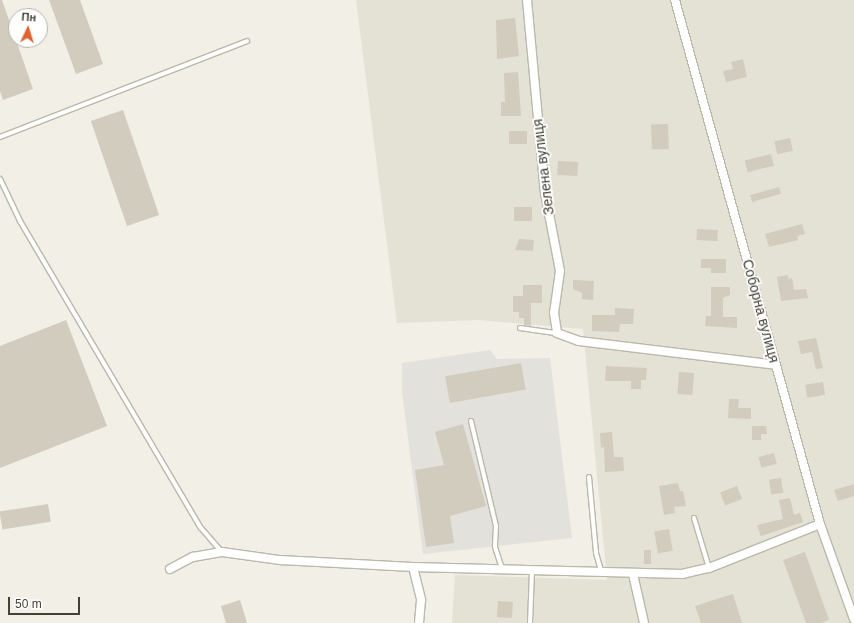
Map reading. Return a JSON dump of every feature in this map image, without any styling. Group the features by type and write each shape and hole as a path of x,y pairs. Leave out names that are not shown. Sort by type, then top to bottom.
{"street":[{"name":"Зелена вулиця","path":"527,0 545,193 560,271 554,313 557,333"},
{"name":"Соборна вулиця","path":"675,0 820,524 854,619"},
{"path":"557,333 579,341 776,365"},
{"path":"170,569 193,557 222,552 280,560 413,567 633,574 682,574 709,568 820,524"},
{"path":"413,567 421,600 420,623"},
{"path":"633,574 644,623"}],"lane":[{"path":"0,137 247,41"},
{"path":"0,179 20,221 201,528 222,552"},
{"path":"520,328 557,333"},
{"path":"471,421 496,526 496,547 502,569"},
{"path":"589,477 596,553 601,573"},
{"path":"694,518 709,568"},
{"path":"530,623 532,570"}],"shaded area":[{"path":"356,0 854,0 854,623 452,623 455,575 607,580 583,329 479,320 397,323"},
{"path":"490,350 497,359 550,358 572,538 423,554 402,392 402,363"}],"building":[{"path":"0,0 2,0 8,17 8,48 19,48 33,89 3,100 0,91"},
{"path":"49,0 80,0 103,64 76,74"},
{"path":"515,18 519,56 497,59 496,20"},
{"path":"743,59 747,77 726,82 723,71 733,69 731,62"},
{"path":"518,72 521,116 501,116 501,102 505,102 504,73"},
{"path":"123,110 159,215 127,226 91,121"},
{"path":"668,124 669,149 652,150 651,125"},
{"path":"509,131 527,131 527,144 509,144"},
{"path":"790,138 793,151 777,154 774,142"},
{"path":"771,154 774,166 748,172 745,161"},
{"path":"558,161 578,162 577,176 557,175"},
{"path":"779,187 781,194 752,202 750,195"},
{"path":"514,207 532,207 532,221 514,221"},
{"path":"802,224 805,234 797,236 798,240 769,247 765,234"},
{"path":"697,229 718,230 717,241 696,240"},
{"path":"519,239 534,240 533,251 515,250"},
{"path":"701,259 726,259 726,273 711,273 711,268 701,268"},
{"path":"788,275 788,279 792,278 794,290 806,289 808,298 781,301 777,277"},
{"path":"573,280 594,281 593,300 582,299 582,293 573,289"},
{"path":"523,285 542,285 542,303 531,303 531,326 524,325 524,318 519,318 519,312 513,312 513,296 523,296"},
{"path":"711,287 730,287 730,295 723,298 723,317 737,317 737,328 705,326 706,316 711,316"},
{"path":"615,308 634,309 633,324 620,324 619,332 592,331 592,315 615,315"},
{"path":"66,320 107,426 0,468 0,346"},
{"path":"816,338 823,368 816,369 812,352 801,354 798,341"},
{"path":"521,363 526,390 450,403 445,376"},
{"path":"606,366 647,368 646,380 641,380 641,389 631,389 631,381 605,381"},
{"path":"679,372 694,373 692,395 677,394"},
{"path":"823,382 825,395 807,398 805,385"},
{"path":"729,399 739,399 738,408 751,408 751,419 728,418"},
{"path":"463,424 486,506 450,516 454,543 426,547 415,470 444,465 435,432"},
{"path":"752,426 766,426 767,434 761,434 761,440 752,440"},
{"path":"612,432 614,457 623,457 624,471 605,472 604,447 601,448 600,433"},
{"path":"774,453 777,464 761,468 759,457"},
{"path":"781,478 783,493 771,495 769,480"},
{"path":"678,483 680,491 683,491 686,506 674,507 675,513 664,515 659,486"},
{"path":"854,484 854,496 838,501 834,490"},
{"path":"737,486 742,499 725,506 720,492"},
{"path":"790,498 794,515 800,513 803,522 761,536 757,525 783,519 779,500"},
{"path":"48,504 51,522 2,529 0,512"},
{"path":"669,529 673,551 658,553 654,532"},
{"path":"644,550 651,550 651,564 644,564"},
{"path":"805,552 829,620 819,623 806,623 783,560"},
{"path":"733,594 742,623 701,623 695,606"},
{"path":"240,600 247,623 226,623 221,606"},
{"path":"498,601 513,602 512,618 497,617"}]}
